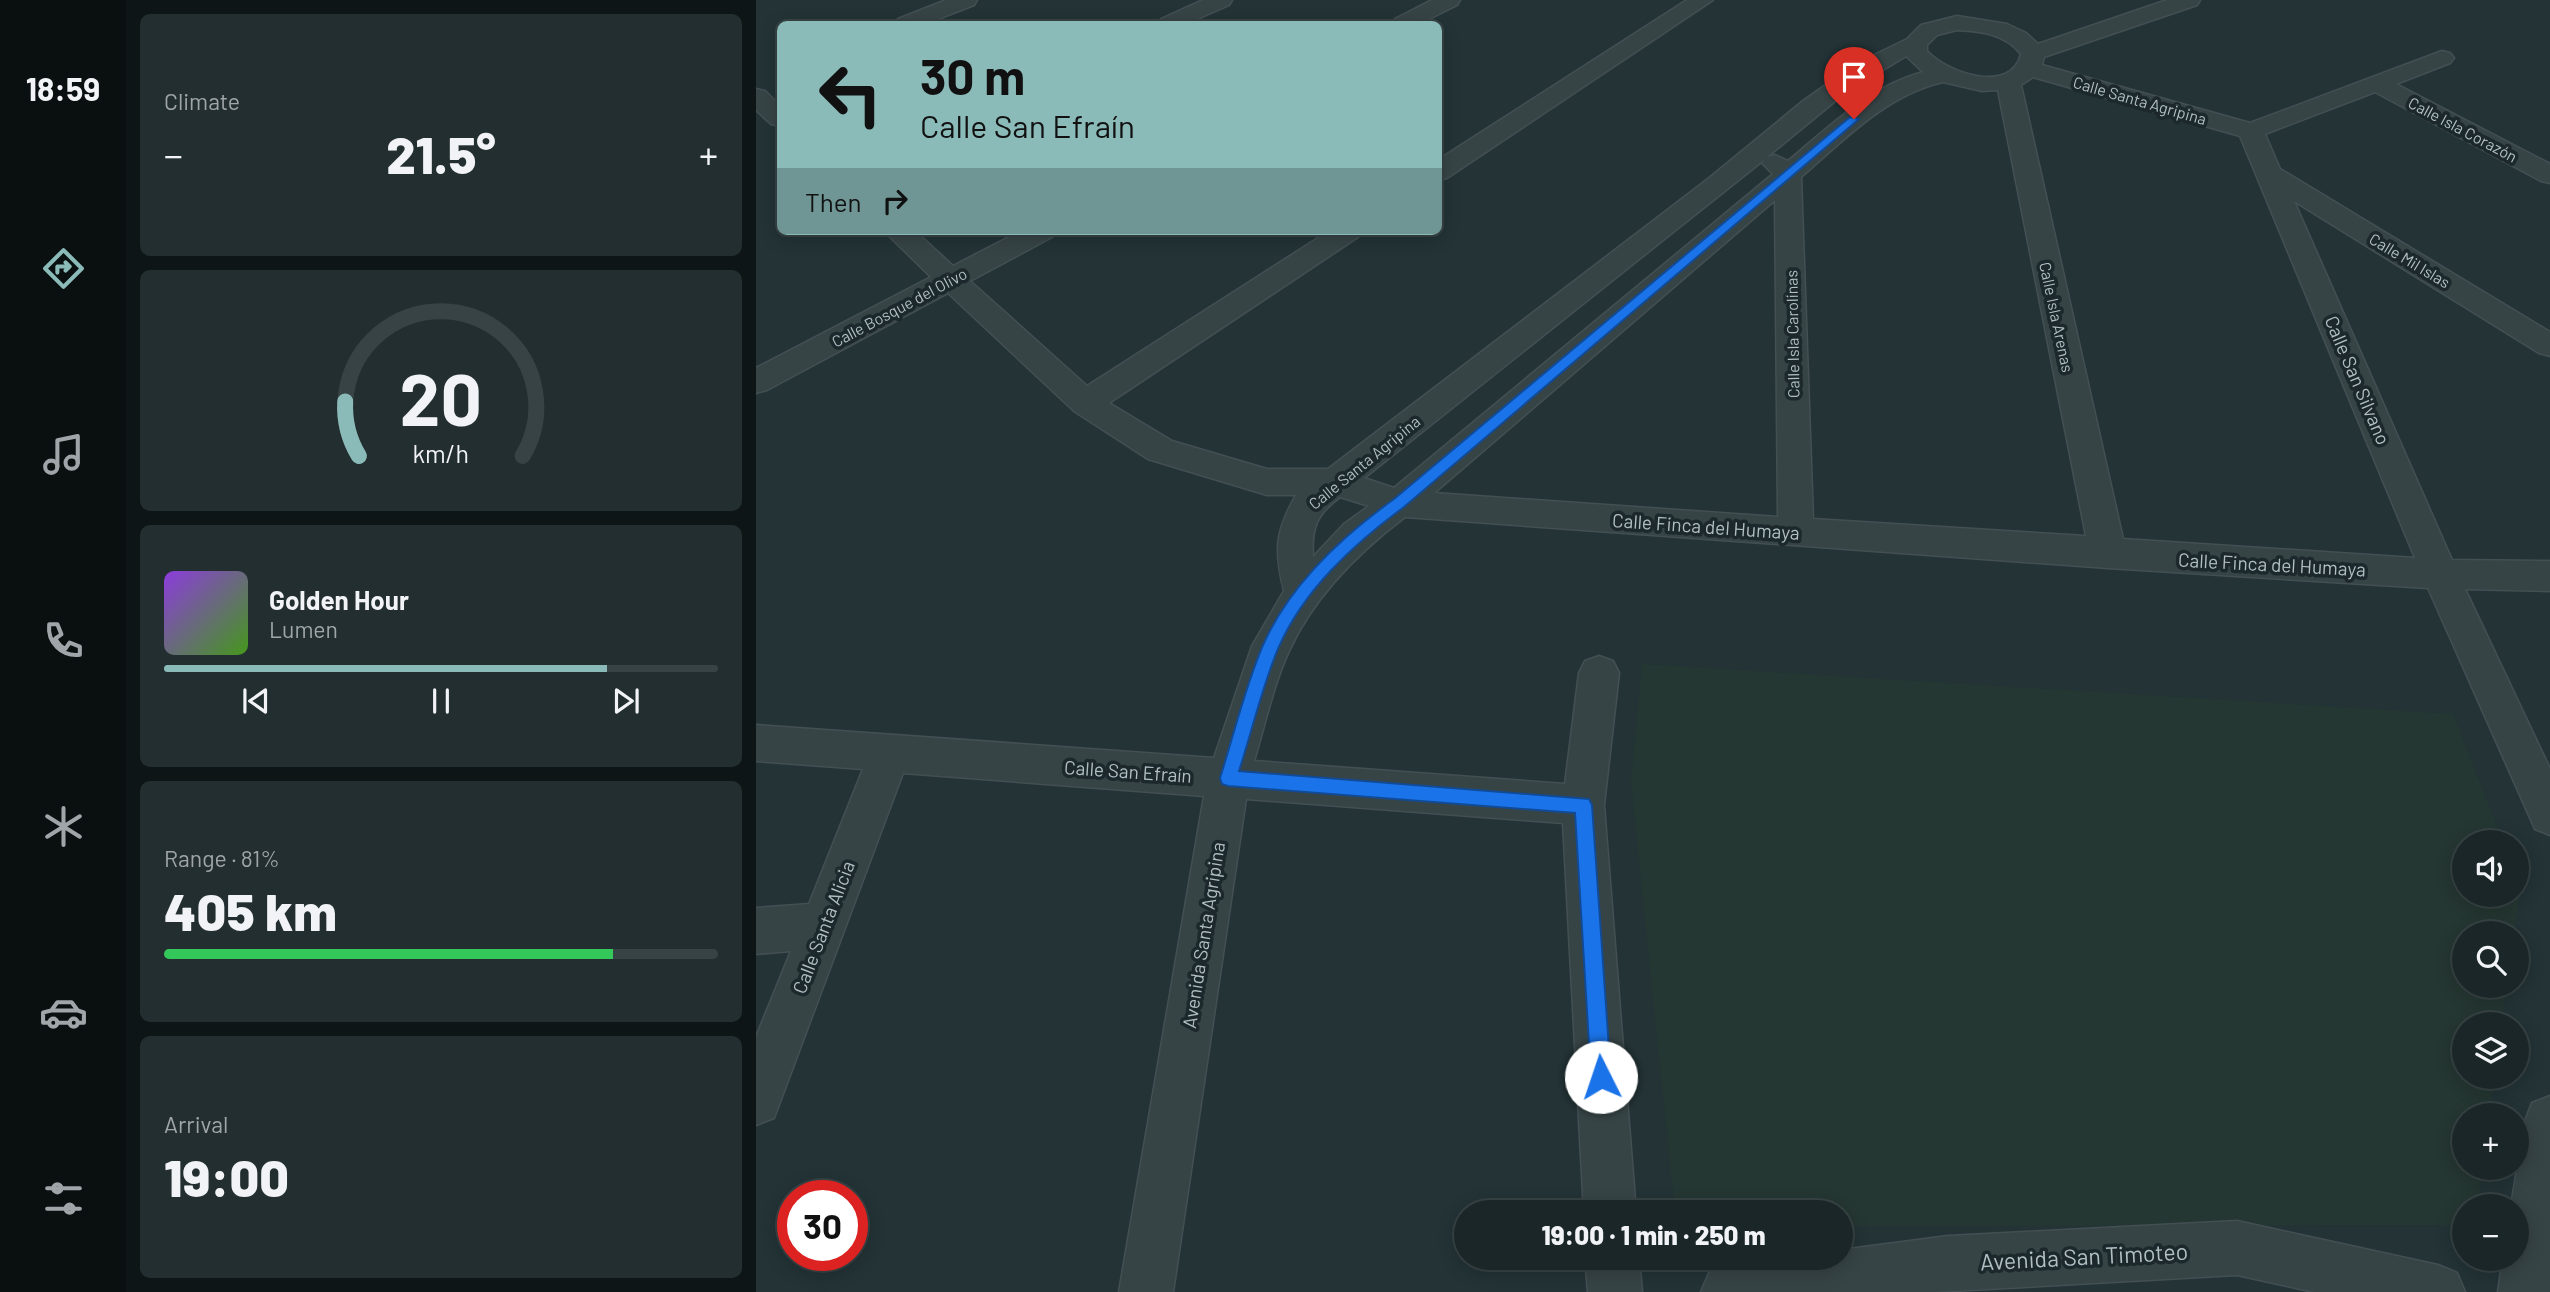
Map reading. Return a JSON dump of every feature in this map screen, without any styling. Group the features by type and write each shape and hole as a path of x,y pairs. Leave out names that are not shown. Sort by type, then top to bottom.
{"street":[{"path":"914,21 966,0"},
{"path":"1176,21 1221,0"},
{"path":"1409,21 1449,0"},
{"path":"1442,169 1702,0"},
{"path":"1915,44 1915,52 1920,61 1942,75 1975,83 2024,68 2189,0"},
{"name":"Calle Santa Agripina","path":"1303,592 1294,555 1296,524 1310,501 1869,64 1915,44 1920,36 1941,26 1973,23 2004,30 2017,37 2024,68 2251,131"},
{"path":"2251,131 2442,58"},
{"name":"Calle Isla Arenas","path":"2024,68 2108,554"},
{"path":"1303,592 1357,534 1399,503 1788,173 1895,89 1917,80 1942,75"},
{"name":"Calle Isla Corazón","path":"2376,83 2550,175"},
{"path":"760,87 777,115"},
{"name":"Calle San Silvano","path":"2251,131 2440,574 2550,815"},
{"path":"1759,152 1788,173"},
{"name":"Calle Isla Carolinas","path":"1788,173 1796,531"},
{"name":"Calle Mil Islas","path":"2270,174 2550,346"},
{"name":"Calle Finca del Humaya","path":"902,235 1085,402 1160,450 1267,482 1336,482 1399,503 2108,554 2440,574"},
{"name":"Calle Bosque del Olivo","path":"756,382 1034,235"},
{"path":"1085,402 1342,235"},
{"path":"1267,482 1296,524"},
{"path":"2440,574 2521,578 2550,576"},
{"name":"Avenida Santa Agripina","path":"1146,1292 1228,778 1271,646 1303,592"},
{"path":"1599,673 1583,805 1608,1200"},
{"name":"Calle San Efraín","path":"756,743 1583,805"},
{"name":"Calle Santa Alicia","path":"756,1100 890,753"},
{"path":"756,931 824,925"},
{"path":"2525,1292 2550,1121"},
{"name":"Avenida San Timoteo","path":"1728,1292 1948,1263 2237,1248 2438,1292"},
{"path":"1613,1270 1615,1292"}],"green space":[{"path":"1642,664 2453,714 2498,830 2452,830 2452,907 2518,907 2516,921 2452,921 2452,998 2505,998 2504,1012 2452,1012 2452,1089 2493,1089 2492,1103 2452,1103 2452,1180 2481,1180 2480,1194 2452,1194 2452,1225 1853,1226 1853,1200 1674,1200 1631,781"}],"route":[{"path":"1601,1077 1583,805 1228,778 1271,646 1303,592 1357,534 1399,503 1854,119"}]}
